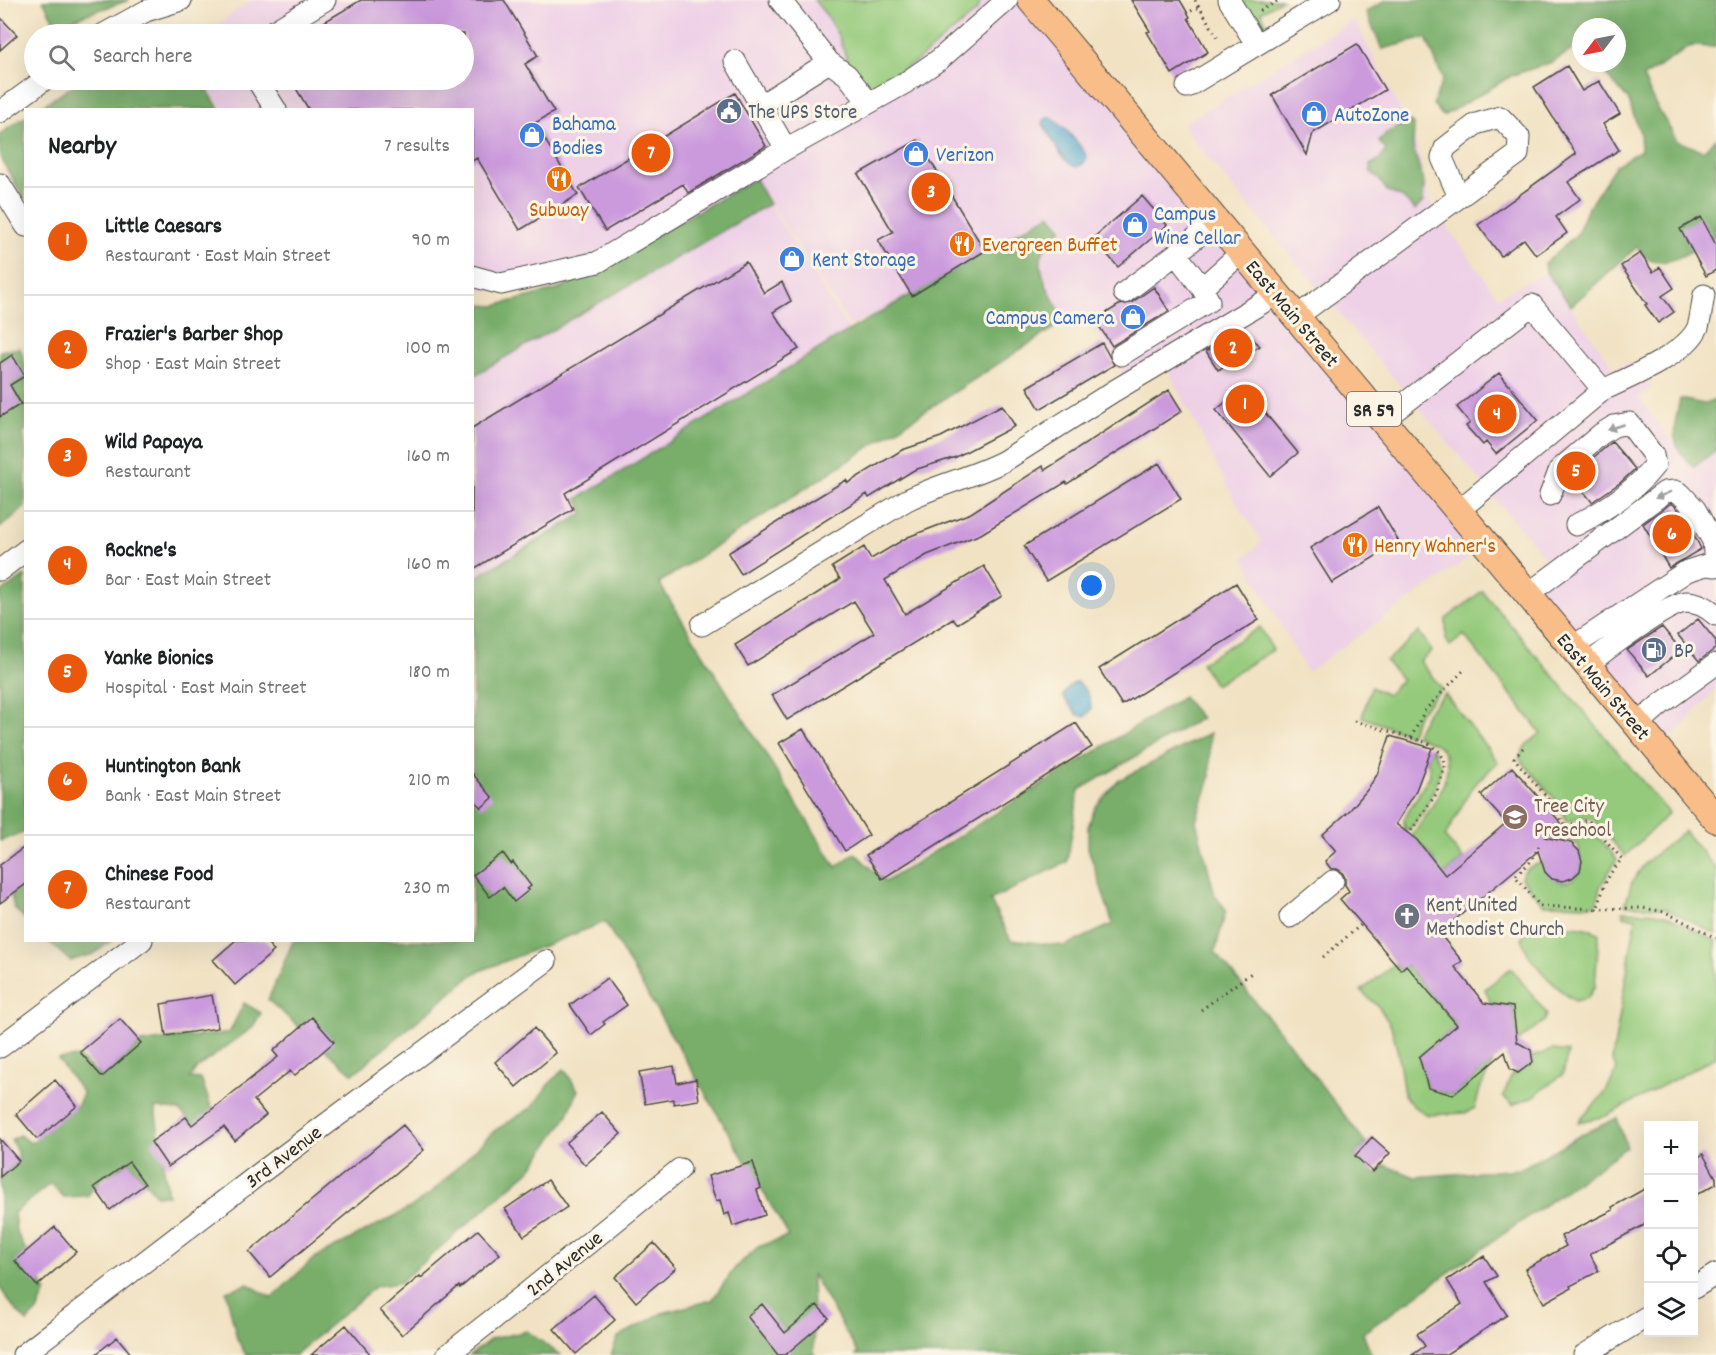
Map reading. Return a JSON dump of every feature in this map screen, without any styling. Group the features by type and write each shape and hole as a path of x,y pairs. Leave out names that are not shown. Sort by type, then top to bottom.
{"main road":[{"name":"East Main Street","path":"1031,0 1716,819"}],"street":[{"path":"123,24 147,11 181,0"},
{"path":"285,24 325,0"},
{"path":"780,0 829,62 847,75 869,103"},
{"path":"474,277 501,284 598,262 786,148 905,83 940,59 1007,0"},
{"path":"1229,0 1256,44"},
{"path":"1187,87 1330,0"},
{"path":"735,61 786,148"},
{"path":"761,105 829,62"},
{"path":"0,112 30,90"},
{"path":"263,90 275,108"},
{"path":"0,184 24,223"},
{"path":"1296,317 1459,197"},
{"path":"1124,293 1216,221"},
{"path":"1202,288 1242,252"},
{"path":"1121,355 1209,301 1176,254"},
{"path":"702,625 907,500 988,469 1032,445 1114,391 1277,294"},
{"path":"1458,511 1603,390 1649,368 1690,340 1698,327 1704,295"},
{"path":"1383,420 1532,305 1603,390"},
{"path":"1550,495 1560,469 1601,434 1614,426 1629,423 1653,455 1654,465 1645,478 1596,515 1576,525"},
{"path":"1528,594 1665,492 1675,491 1681,494 1695,509 1713,541 1715,565 1706,565 1687,571 1580,656"},
{"path":"0,570 24,552"},
{"path":"1580,656 1612,645 1669,608 1684,602 1696,604 1716,615"},
{"path":"1637,725 1661,704 1716,664"},
{"path":"1290,917 1333,881"},
{"path":"0,1047 139,942"},
{"name":"3rd Avenue","path":"23,1355 259,1174 546,961"},
{"name":"2nd Avenue","path":"447,1355 529,1292 680,1169"},
{"path":"1698,1285 1716,1274"},
{"path":"1584,1355 1644,1318"}],"path":[{"path":"1194,0 1220,41"},
{"path":"1191,11 1199,7"},
{"path":"1411,738 1425,710 1463,671"},
{"path":"1354,721 1428,743 1440,752 1446,764 1436,794 1409,834"},
{"path":"1523,748 1515,758 1554,806 1565,826"},
{"path":"1549,837 1565,826 1588,820 1622,859 1603,889 1596,909"},
{"path":"1539,846 1530,862 1515,876 1534,902 1540,906 1596,909 1643,908 1665,912 1716,938"},
{"path":"1323,957 1362,924"},
{"path":"1201,1010 1254,971"}],"shaded area":[{"path":"251,0 1031,0 1487,545 1307,672 1244,558 1262,542 1233,497 1162,358 1125,377 1080,311 1066,320 1055,305 1043,272 1042,252 1061,228 850,326 755,179 550,290 474,291 474,108 221,108 210,90 474,90 474,24 218,24"},
{"path":"1354,19 1416,142 1430,203 1498,297 1546,272 1614,368 1633,362 1652,387 1639,398 1688,463 1694,467 1716,450 1716,689 1682,727 1657,748 1523,588 1550,564 1193,140 1183,124"},
{"path":"769,204 849,331 578,498 585,512 474,578 474,373"}],"green space":[{"path":"43,0 130,0 64,24 55,24"},
{"path":"814,0 981,0 977,11 917,61 870,88 850,68 839,37 827,16"},
{"path":"1238,0 1282,0 1261,12 1267,24 1258,27 1252,23"},
{"path":"1386,0 1716,0 1716,47 1691,46 1643,77 1654,102 1677,141 1703,151 1716,139 1716,236 1684,255 1666,261 1650,260 1637,247 1571,306 1546,272 1545,263 1577,234 1588,208 1616,165 1641,150 1640,133 1628,99 1603,72 1626,72 1626,18 1572,18 1571,51 1552,62 1513,75 1443,116 1433,104 1443,79 1426,38 1382,49 1366,12"},
{"path":"66,90 208,90 218,108 39,108"},
{"path":"24,118 24,198 0,157 0,134"},
{"path":"1410,121 1414,126 1413,147 1424,183 1423,202 1415,210 1403,198 1387,191 1371,172 1370,165 1379,160 1386,150 1379,142 1386,133"},
{"path":"755,179 769,204 474,375 474,304 494,306 559,289"},
{"path":"1050,214 1062,228 1044,250 1041,266 1051,296 1066,320 659,583 836,867 855,853 885,882 1183,697 1201,718 1079,790 1067,862 990,900 1011,940 1065,946 1113,924 1088,848 1088,827 1097,805 1119,780 1210,733 1210,778 1196,821 1215,895 1226,910 1215,952 1366,1143 1355,1156 1376,1174 1384,1165 1415,1177 1520,1169 1617,1118 1627,1147 1363,1333 1372,1355 856,1355 858,1353 812,1274 814,1355 611,1355 618,1337 662,1313 712,1300 735,1268 758,1247 789,1236 605,922 475,973 353,1074 268,1000 293,942 474,942 474,578 584,513 577,499 843,334"},
{"path":"20,348 24,361 24,508 0,528 0,351"},
{"path":"1680,399 1704,404 1716,400 1716,450 1694,467 1685,459 1676,443 1675,427"},
{"path":"24,577 24,832 0,841 0,593"},
{"path":"1482,591 1669,813 1625,856 1593,819 1583,817 1567,822 1559,804 1519,758 1526,745 1541,733 1464,635 1450,646 1446,640 1446,619"},
{"path":"1260,627 1273,650 1215,685 1201,663"},
{"path":"1419,632 1432,651 1420,661 1442,689 1419,713 1410,735 1362,717 1371,687 1387,695 1402,680 1386,661"},
{"path":"1445,694 1498,762 1472,787 1445,837 1463,859 1443,876 1430,854 1412,836 1440,791 1447,765 1445,754 1437,745 1415,735 1427,712"},
{"path":"1432,748 1441,767 1439,775 1423,812 1412,827 1405,832 1404,819 1430,775 1428,760"},
{"path":"1577,826 1589,826 1617,859 1600,887 1597,902 1593,905 1543,904 1521,878 1523,873 1542,862 1549,874 1560,881 1565,882 1576,876 1582,864 1579,846 1570,839 1555,837"},
{"path":"1684,831 1716,869 1716,934 1665,908 1625,905 1632,882 1645,863"},
{"path":"24,885 24,918 14,908 11,895"},
{"path":"1623,911 1666,915 1716,941 1716,1057 1606,1116 1578,1122 1605,1093 1617,1070 1612,1060 1636,918 1623,916"},
{"path":"1540,924 1583,927 1599,933 1595,986 1588,998 1575,1001 1568,996 1543,973 1529,955 1522,938 1530,929"},
{"path":"49,942 110,942 93,954 70,961"},
{"path":"1395,964 1401,970 1406,965 1457,1025 1419,1057 1428,1088 1453,1095 1493,1062 1480,1089 1475,1108 1465,1113 1428,1115 1413,1106 1404,1095 1398,1053 1391,1026 1379,1007 1361,991"},
{"path":"1511,968 1547,1014 1545,1020 1517,1042 1513,1007 1491,1004 1485,989"},
{"path":"244,1003 261,1013 252,1028 197,1068 190,1078 201,1079 217,1123 201,1133 179,1110 155,1108 168,1195 156,1195 129,1162 101,1179 87,1196 63,1197 51,1183 14,1213 16,1231 46,1291 37,1312 27,1322 0,1288 0,1177 19,1161 11,1140 19,1135 31,1143 77,1106 83,1094 58,1059 78,1057 102,1077 141,1043 229,1033"},
{"path":"1552,1050 1568,1052 1563,1074 1532,1097 1513,1105 1503,1097 1511,1076 1532,1062 1532,1057"},
{"path":"564,1069 578,1090 567,1117 531,1169 399,1283 376,1286 295,1355 246,1355 237,1339 226,1291 248,1284 272,1298 314,1258 408,1209 430,1194 494,1131 531,1108"},
{"path":"527,1331 560,1355 470,1355 491,1339"}],"water":[{"path":"1050,117 1081,147 1087,158 1083,164 1076,167 1061,154 1043,124 1045,119"},
{"path":"1077,682 1084,688 1091,702 1091,710 1085,717 1076,714 1063,696 1069,686"}],"building":[{"path":"361,0 504,0 538,56 525,64 554,112 535,123 578,195 520,230 477,158 474,160 474,108 308,108 297,90 474,90 474,24 321,24"},
{"path":"1131,0 1180,0 1208,52 1172,74"},
{"path":"0,17 17,35 0,50"},
{"name":"AutoZone","path":"1357,44 1385,90 1313,133 1307,155 1272,95"},
{"path":"1567,66 1582,91 1599,81 1620,114 1603,124 1619,150 1568,182 1580,199 1556,217 1567,233 1536,255 1524,239 1501,256 1478,225 1576,154 1534,87"},
{"path":"735,93 766,146 688,193 683,184 605,231 579,188"},
{"path":"918,140 985,251 912,296 878,240 893,232 858,174"},
{"path":"1142,196 1167,225 1118,267 1093,238"},
{"path":"1701,217 1716,245 1716,270 1706,276 1680,229"},
{"path":"1640,253 1653,272 1660,267 1674,288 1662,296 1674,312 1658,323 1621,266"},
{"path":"746,262 764,293 782,282 791,301 773,312 799,349 565,493 573,509 474,569 474,427"},
{"name":"Campus Camera","path":"1154,287 1169,311 1112,346 1095,320 1119,305 1131,303"},
{"path":"1243,329 1260,346 1218,370 1206,351"},
{"path":"1102,343 1114,365 1040,409 1027,387"},
{"path":"12,355 24,377 10,385 21,404 0,417 0,363"},
{"path":"1499,373 1538,420 1496,454 1486,442 1483,445 1466,426 1470,423 1457,407"},
{"path":"1244,387 1298,453 1270,476 1216,410"},
{"path":"1169,390 1182,411 1067,484 1066,482 981,534 927,555 885,580 905,614 984,566 1002,596 957,624 953,619 787,720 772,695 874,633 854,601 748,666 735,645 840,579 832,567 864,547 871,559 908,537 971,513 1043,466 1045,470"},
{"path":"1002,405 1015,426 956,457 914,470 869,498 867,494 741,574 728,553 846,480 848,483 902,450 941,437"},
{"path":"1612,442 1635,469 1592,502 1571,476"},
{"path":"1159,463 1181,499 1046,581 1024,546"},
{"path":"1673,504 1685,517 1701,549 1669,568 1643,524"},
{"name":"Henry Wahner's","path":"1378,507 1399,542 1332,583 1310,548"},
{"path":"1236,583 1259,620 1122,705 1099,669"},
{"path":"1698,619 1716,641 1716,648 1699,661 1678,635"},
{"name":"BP","path":"1662,627 1681,650 1649,676 1627,650"},
{"path":"1076,723 1092,747 882,879 866,855"},
{"path":"803,729 869,835 845,851 779,743"},
{"name":"Kent United Methodist Church","path":"1390,736 1432,748 1415,793 1396,824 1417,840 1445,875 1506,823 1481,795 1512,767 1561,823 1545,837 1571,843 1579,851 1582,861 1580,871 1572,878 1563,881 1552,879 1545,872 1538,851 1439,933 1462,961 1455,967 1484,1003 1513,1007 1517,1042 1531,1050 1533,1062 1518,1073 1510,1069 1505,1052 1453,1095 1428,1088 1419,1057 1457,1025 1406,965 1401,970 1340,899 1349,891 1345,885 1345,878 1342,872 1331,869 1325,861 1336,851 1322,835 1350,810 1367,790 1377,775"},
{"path":"474,775 493,798 481,808 474,799"},
{"path":"24,847 24,885 0,903 0,865"},
{"path":"503,853 511,864 513,862 531,886 514,902 503,887 490,897 474,874"},
{"path":"234,942 267,942 274,951 235,985 213,960"},
{"path":"607,978 627,1005 603,1022 605,1024 591,1035 570,1005"},
{"path":"212,995 218,1028 166,1036 161,1004"},
{"path":"312,1017 334,1042 294,1076 290,1071 254,1100 266,1115 235,1141 224,1127 168,1167 151,1142 186,1117 192,1125 278,1057 273,1051"},
{"path":"120,1019 141,1043 102,1077 80,1052"},
{"path":"534,1028 556,1053 516,1087 495,1062"},
{"path":"674,1066 677,1083 696,1079 699,1100 674,1104 673,1099 645,1104 639,1072"},
{"path":"55,1080 77,1106 37,1139 16,1114"},
{"path":"602,1112 621,1134 585,1165 566,1143"},
{"path":"403,1125 424,1150 270,1277 249,1252"},
{"path":"1372,1137 1390,1153 1373,1172 1355,1156"},
{"path":"0,1139 19,1161 0,1177"},
{"path":"1703,1154 1716,1178 1716,1184 1698,1194 1698,1175 1698,1157"},
{"path":"129,1162 145,1184 110,1210 94,1187"},
{"path":"753,1162 761,1188 757,1190 765,1215 733,1226 729,1213 724,1215 720,1200 716,1201 708,1176"},
{"path":"548,1180 567,1207 524,1236 505,1209"},
{"path":"1644,1189 1644,1225 1590,1254 1599,1271 1544,1303 1525,1269 1566,1246 1561,1236 1613,1210 1612,1207"},
{"path":"55,1227 76,1252 37,1286 15,1261"},
{"path":"478,1230 500,1254 402,1335 380,1310"},
{"path":"654,1243 676,1268 636,1302 615,1277"},
{"path":"1484,1256 1497,1276 1486,1282 1507,1315 1445,1355 1412,1355 1425,1346 1417,1334 1462,1304 1447,1280"},
{"path":"594,1295 615,1320 576,1354 554,1329"},
{"path":"762,1304 785,1333 817,1305 829,1318 785,1355 778,1355 747,1316"},
{"path":"346,1325 371,1355 311,1355"},
{"path":"117,1337 132,1355 95,1355"}],"place":[{"name":"The UPS Store","path":"729,111"},
{"name":"AutoZone","path":"1314,114"},
{"name":"Bahama Bodies","path":"532,135"},
{"name":"Chinese Food","path":"651,153"},
{"name":"Verizon","path":"916,154"},
{"name":"Subway","path":"559,179"},
{"name":"Wild Papaya","path":"931,192"},
{"name":"Campus Wine Cellar","path":"1135,225"},
{"name":"Evergreen Buffet","path":"962,244"},
{"name":"Kent Storage","path":"792,259"},
{"name":"Campus Camera","path":"1133,317"},
{"name":"Frazier's Barber Shop","path":"1233,348"},
{"name":"Little Caesars","path":"1245,404"},
{"name":"Rockne's","path":"1497,414"},
{"name":"Yanke Bionics","path":"1576,471"},
{"name":"Huntington Bank","path":"1672,534"},
{"name":"Henry Wahner's","path":"1355,545"},
{"name":"BP","path":"1654,650"},
{"name":"Tree City Preschool","path":"1515,817"},
{"name":"Kent United Methodist Church","path":"1407,916"}]}
